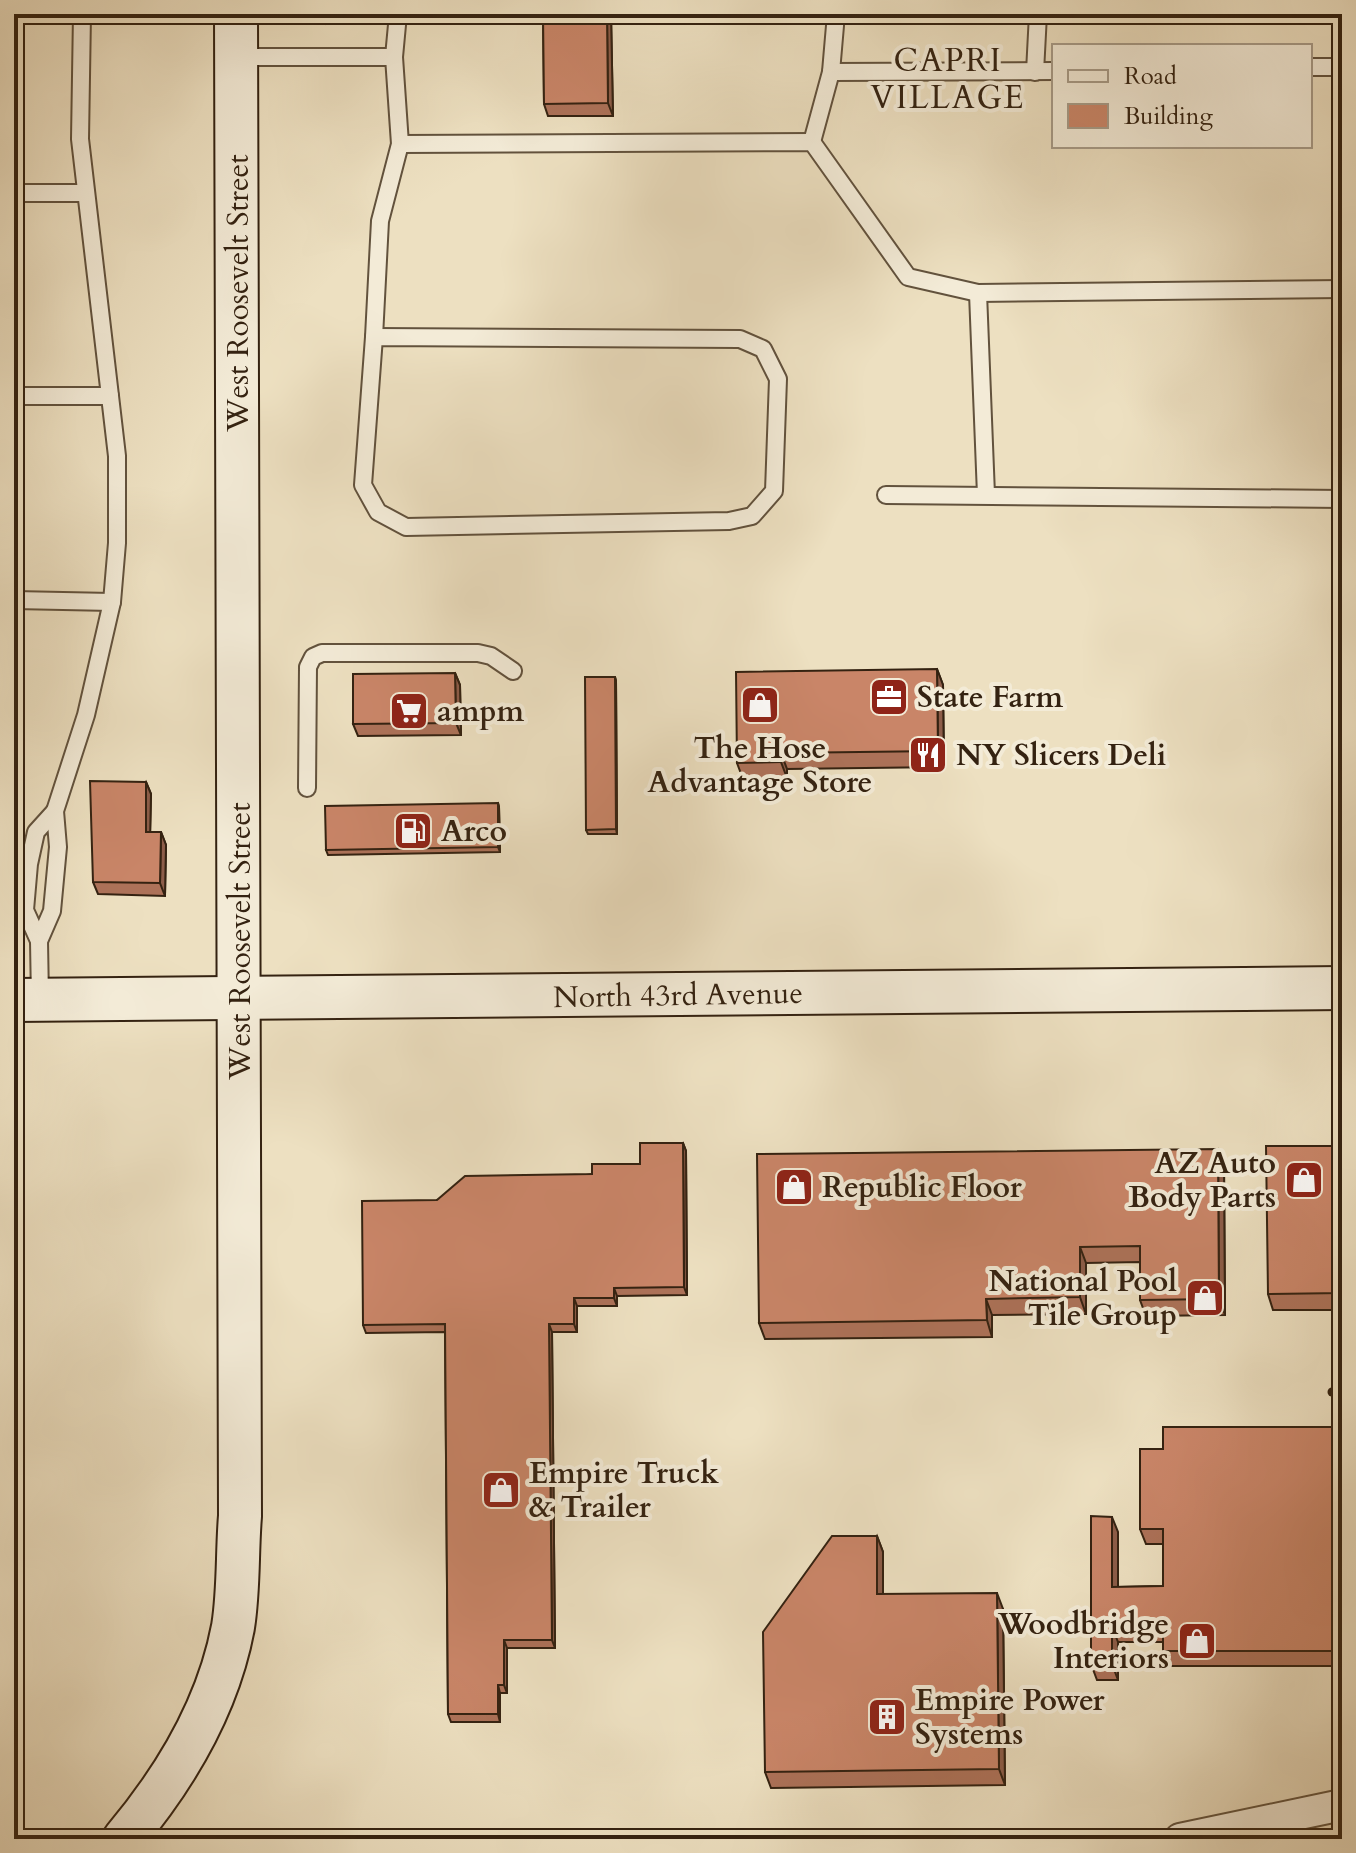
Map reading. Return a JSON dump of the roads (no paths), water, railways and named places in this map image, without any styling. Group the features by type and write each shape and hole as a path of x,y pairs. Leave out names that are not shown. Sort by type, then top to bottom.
{"street":[{"name":"West Roosevelt Street","path":"125,1839 194,1742 217,1689 233,1625 240,1516 236,14"},
{"name":"North 43rd Avenue","path":"27,1000 1342,988"},
{"path":"1180,1839 1342,1805"}],"lane":[{"path":"27,1000 39,941 52,911 58,847 55,811 86,715 112,602 117,543 117,456 80,139 82,14"},
{"path":"374,337 740,339 763,349 778,379 774,491 752,516 729,521 406,527 378,512 363,485 380,221 400,144 394,57 398,14"},
{"path":"812,142 831,72 836,14"},
{"path":"1035,72 1038,14"},
{"path":"237,57 394,57"},
{"path":"1312,67 1342,67"},
{"path":"831,72 1052,71"},
{"path":"400,144 812,142"},
{"path":"812,142 908,277 978,293 1342,289"},
{"path":"14,193 84,193"},
{"path":"978,293 986,495"},
{"path":"14,396 110,396"},
{"path":"886,495 1342,499"},
{"path":"14,600 112,602"},
{"path":"307,788 308,667 313,657 322,653 478,653 491,656 513,671"},
{"path":"39,941 25,910 29,864 36,832 55,811"}],"railway":[{"path":"1332,1392 1342,1392"}],"place":[{"name":"State Farm","path":"889,697"},
{"name":"The Hose Advantage Store","path":"760,705"},
{"name":"ampm","path":"409,711"},
{"name":"NY Slicers Deli","path":"928,755"},
{"name":"Arco","path":"413,831"},
{"name":"AZ Auto Body Parts","path":"1304,1180"},
{"name":"Republic Floor","path":"794,1187"},
{"name":"National Pool Tile Group","path":"1205,1298"},
{"name":"Empire Truck & Trailer","path":"501,1490"},
{"name":"Woodbridge Interiors","path":"1197,1641"},
{"name":"Empire Power Systems","path":"887,1717"}],"district":[{"name":"CAPRI VILLAGE","path":"948,78"}]}
